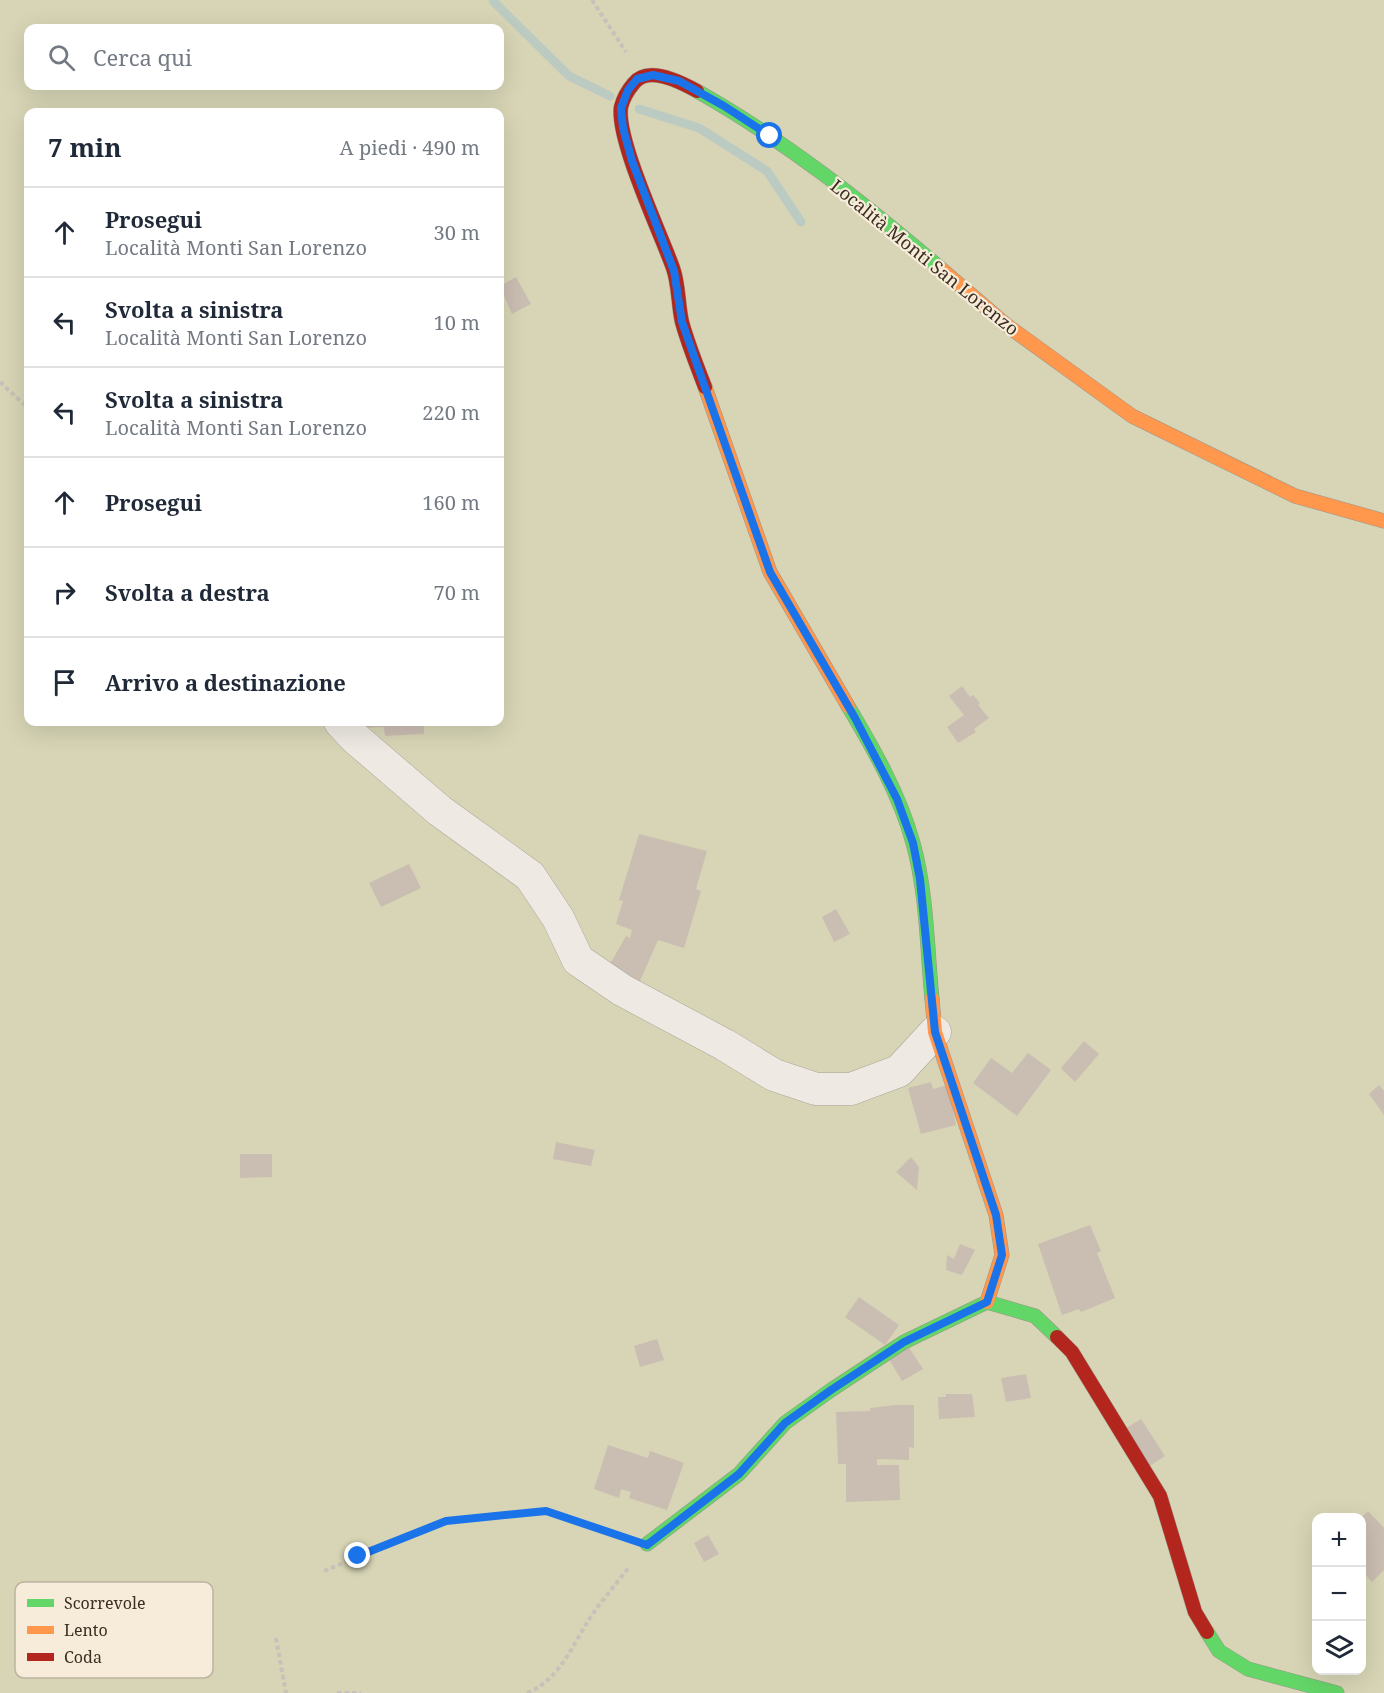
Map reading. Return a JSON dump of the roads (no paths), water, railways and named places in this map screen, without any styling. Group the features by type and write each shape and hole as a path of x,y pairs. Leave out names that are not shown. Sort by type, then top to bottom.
{"street":[{"name":"Località Monti San Lorenzo","path":"935,1032 920,879 913,843 897,799 855,718 770,572 716,423 682,322 674,271 632,161 623,128 621,108 628,90 637,79 653,75 679,81 724,106 770,136 859,199 1005,324 1132,416 1295,496 1384,520"},
{"path":"344,726 440,811 530,876 558,918 578,960 622,990 725,1045 774,1075 816,1089 851,1089 899,1071 935,1032 996,1215 1002,1255 987,1302"},
{"path":"647,1545 739,1474 785,1423 831,1390 904,1342 987,1302 1035,1316 1072,1352 1160,1496 1195,1611 1219,1652 1248,1670 1337,1693"}],"waterway":[{"path":"493,1 569,76 610,96"},
{"path":"639,109 699,128 767,171 801,222"}]}
